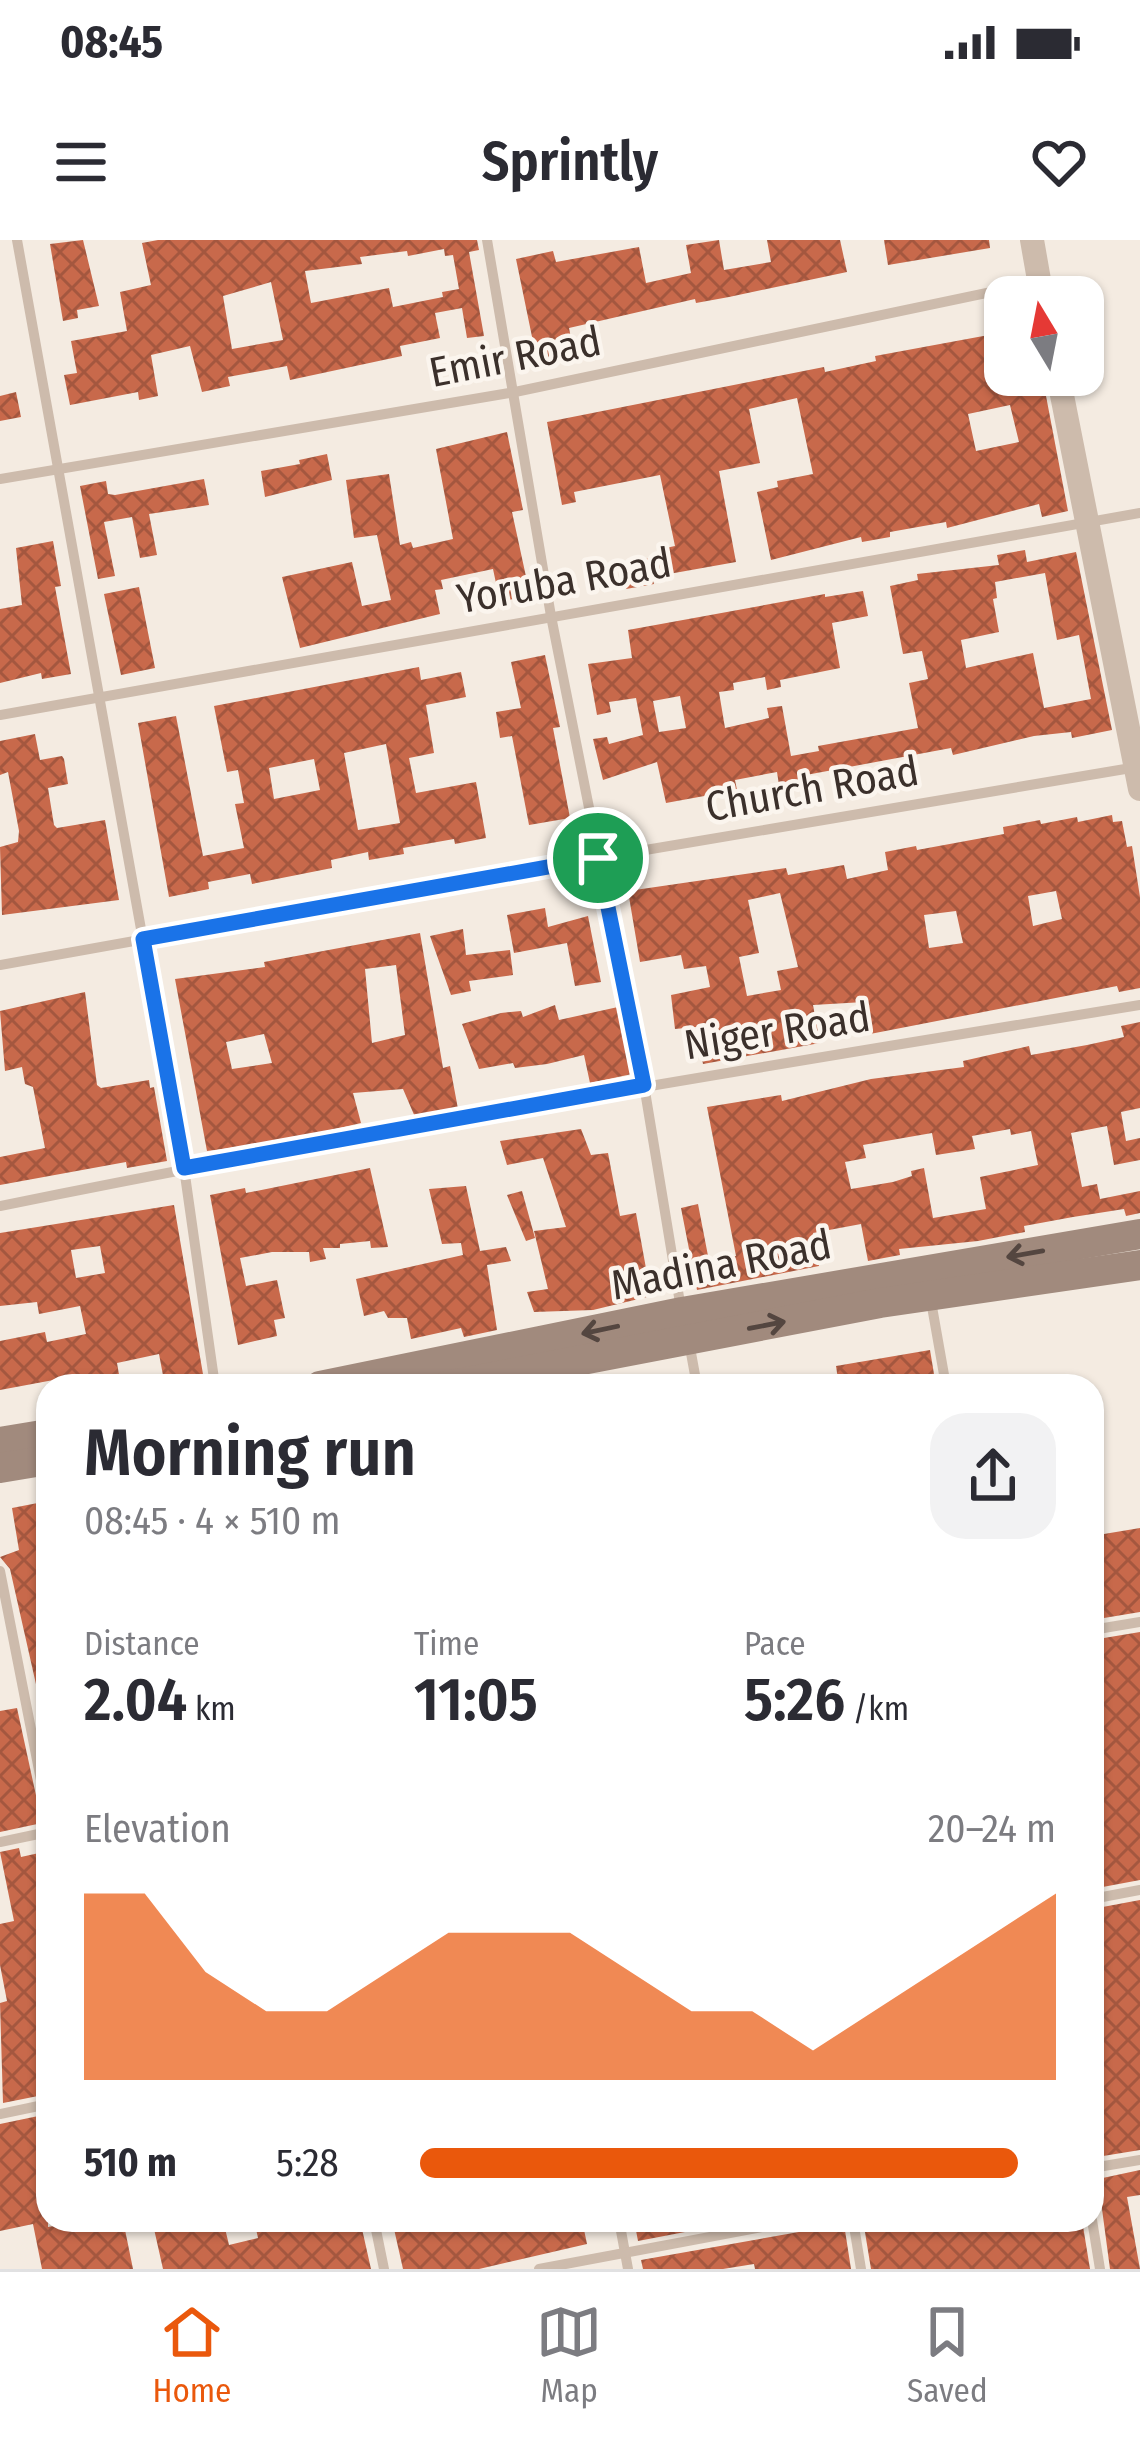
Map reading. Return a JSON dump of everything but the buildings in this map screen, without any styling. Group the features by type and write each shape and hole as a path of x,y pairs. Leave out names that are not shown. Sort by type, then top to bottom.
{"main road":[{"name":"Madina Road","path":"498,1374 686,1326 1140,1234"},
{"name":"Madina Road","path":"393,1374 686,1326 1140,1264"},
{"path":"0,1442 36,1436"},
{"path":"0,1468 36,1462"}],"street":[{"path":"1032,240 1038,276"},
{"path":"1062,396 1138,774"}],"lane":[{"path":"17,240 184,1168 213,1374"},
{"path":"487,240 550,616 644,1085 695,1374"},
{"name":"Emir Road","path":"0,478 515,392 984,301"},
{"name":"Yoruba Road","path":"0,715 1140,513"},
{"name":"Church Road","path":"0,965 598,858 1138,774"},
{"name":"Niger Road","path":"0,1206 644,1085 1140,1005"},
{"path":"930,1295 944,1374"},
{"path":"0,1571 36,1755"},
{"path":"1104,1628 1140,1622"},
{"path":"0,1842 36,1834"},
{"path":"1104,1897 1140,1890"},
{"path":"0,2114 36,2106"},
{"path":"1104,2166 1140,2159"},
{"path":"376,2232 384,2269"},
{"path":"621,2232 628,2269"},
{"path":"538,2269 732,2232"},
{"path":"855,2232 861,2269"},
{"path":"1094,2232 1100,2269"}],"route":[{"path":"598,858 644,1085 184,1168 143,939 598,858"}]}
